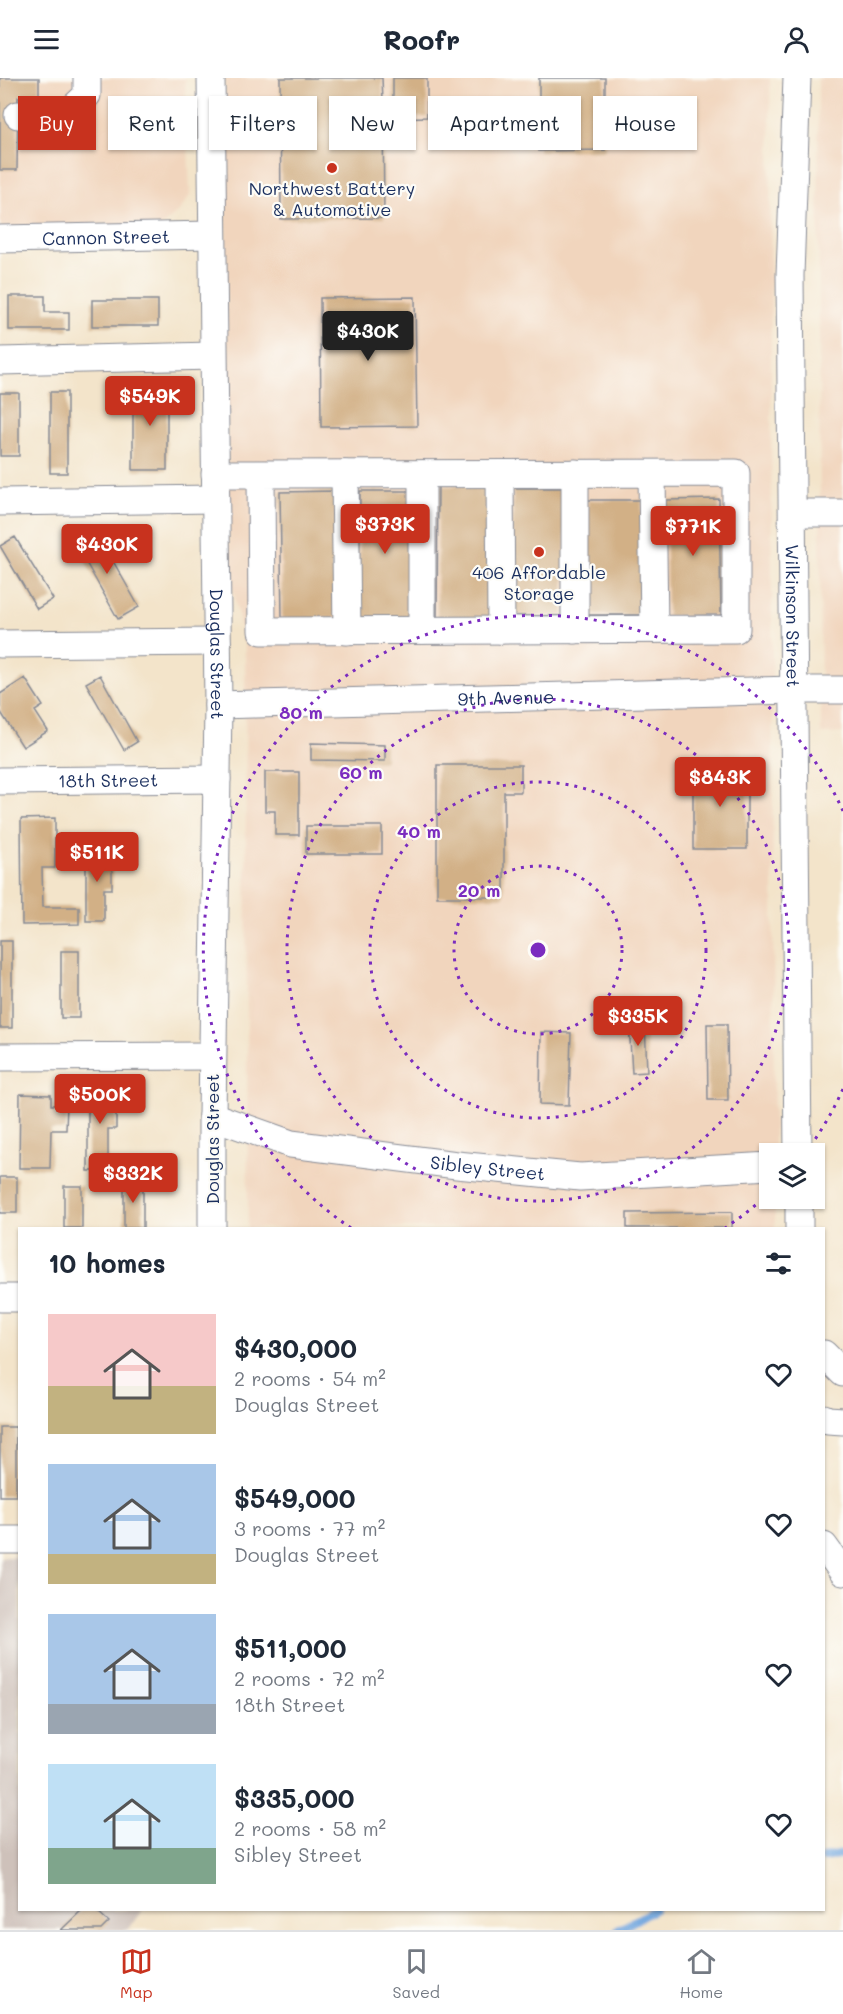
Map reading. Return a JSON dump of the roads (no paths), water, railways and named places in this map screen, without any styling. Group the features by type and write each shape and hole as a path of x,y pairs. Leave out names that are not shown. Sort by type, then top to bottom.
{"street":[{"path":"86,96 87,78"},
{"name":"Douglas Street","path":"211,78 218,705 212,1056 212,1227"},
{"name":"Wilkinson Street","path":"797,78 790,275 798,1143"},
{"name":"Cannon Street","path":"0,238 212,235"},
{"path":"0,361 213,356"},
{"path":"575,473 575,630"},
{"path":"0,502 215,486 261,474 736,473 736,629 262,631 261,474"},
{"path":"345,474 347,631"},
{"path":"422,474 422,630"},
{"path":"500,474 501,630"},
{"path":"652,474 654,630"},
{"path":"793,513 843,513"},
{"path":"0,645 217,642"},
{"name":"9th Avenue","path":"218,705 843,690"},
{"name":"18th Street","path":"0,781 217,778"},
{"path":"0,1057 212,1056"},
{"name":"Sibley Street","path":"212,1116 291,1144 457,1165 580,1177 759,1167"},
{"path":"799,1209 799,1227"},
{"path":"0,1298 18,1298"},
{"path":"825,1355 843,1373"},
{"path":"825,1418 843,1421"},
{"path":"0,1540 18,1540"},
{"path":"825,1547 843,1572"}],"waterway":[{"path":"825,1858 843,1854"},
{"path":"618,1930 652,1911"}],"place":[{"name":"Northwest Battery & Automotive","path":"332,168"},
{"name":"406 Affordable Storage","path":"539,552"}]}
